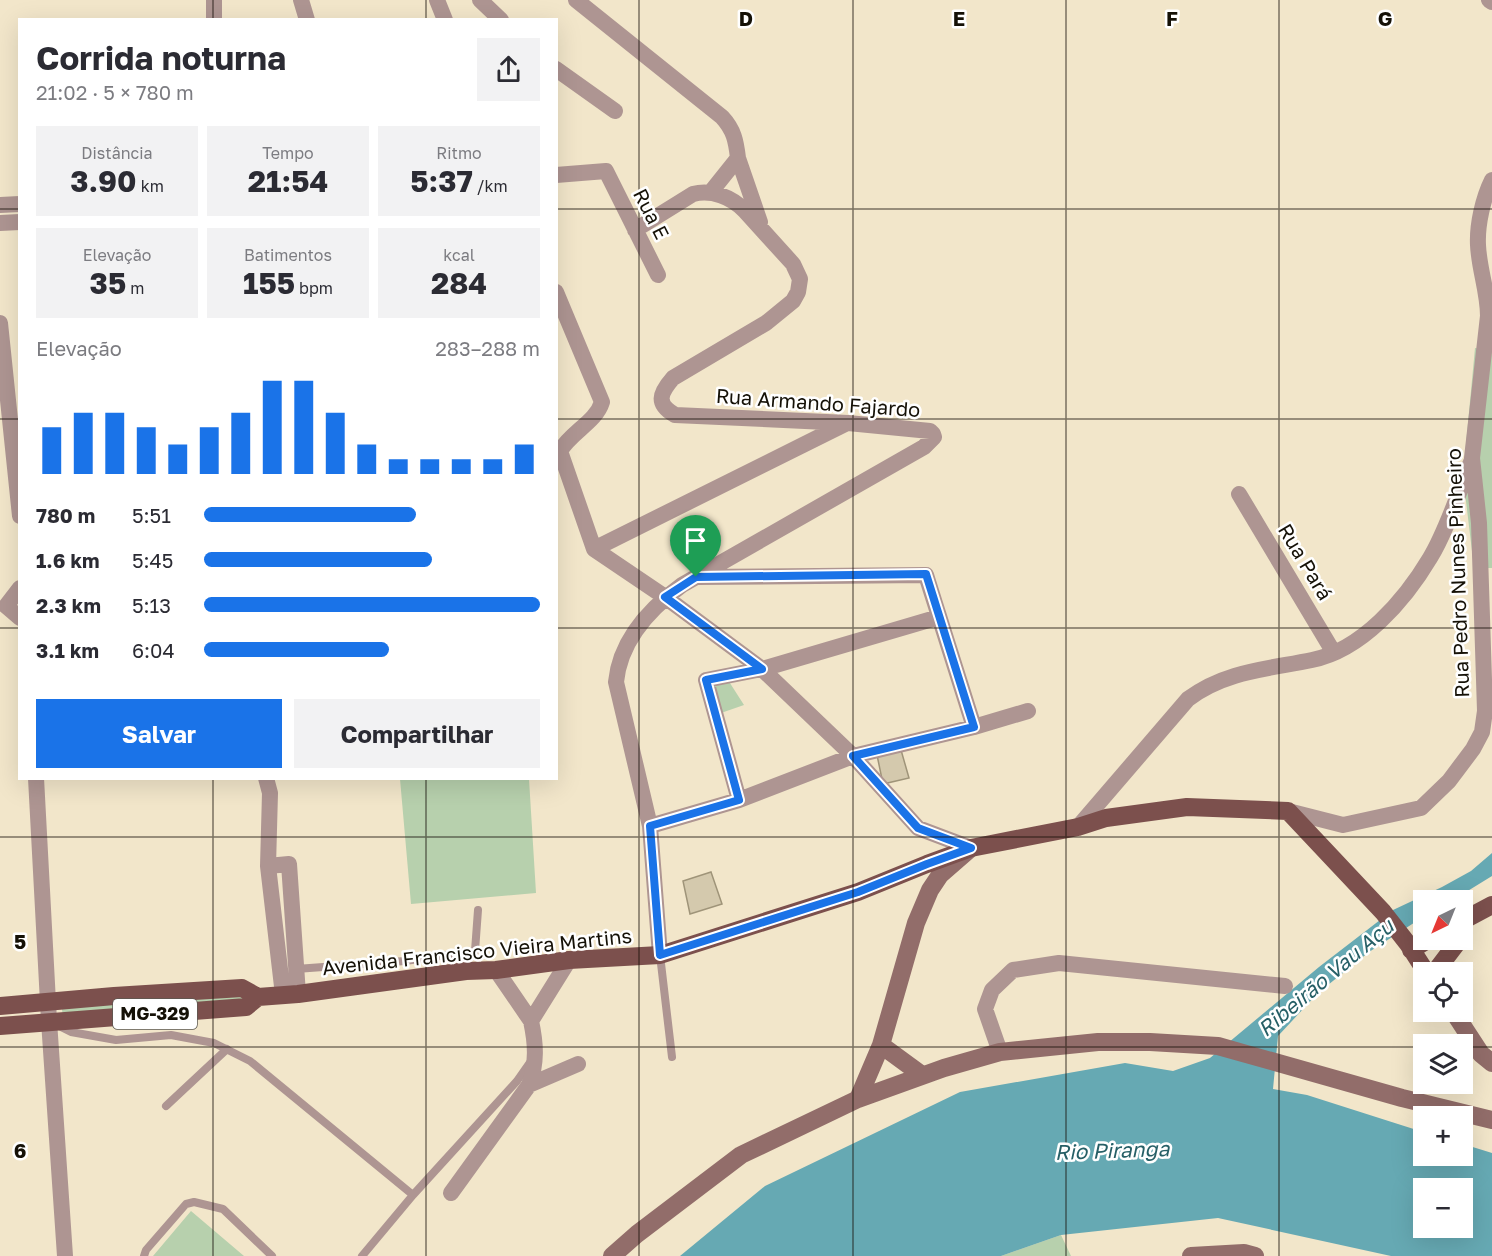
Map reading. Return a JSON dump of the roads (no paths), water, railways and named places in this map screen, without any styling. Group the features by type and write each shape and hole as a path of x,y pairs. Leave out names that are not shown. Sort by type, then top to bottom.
{"main road":[{"name":"Avenida Francisco Vieira Martins","path":"0,1006 242,988 258,997 290,995 466,971 496,970 569,960 660,955 858,892 971,848 1078,827 1106,819 1187,807 1287,811"},
{"path":"1287,811 1383,912 1420,962"},
{"path":"858,1099 882,1045 916,923 930,890 940,875 971,848"},
{"path":"1473,923 1486,908"},
{"name":"Avenida Francisco Vieira Martins","path":"0,1026 246,1007 258,997"},
{"path":"1460,1022 1481,1054 1492,1063"},
{"path":"612,1256 637,1234 741,1155 858,1099 927,1074 1000,1052 1098,1042 1218,1046 1290,1068 1492,1120"},
{"path":"882,1045 927,1074"},
{"path":"1191,1256 1244,1253 1255,1256"}],"street":[{"path":"214,0 214,18"},
{"path":"301,0 306,18"},
{"path":"437,0 444,18"},
{"path":"480,0 499,18"},
{"path":"576,0 722,117 730,126 735,136 738,158 762,230"},
{"path":"558,70 615,111"},
{"path":"710,193 738,158"},
{"name":"Rua E","path":"558,175 606,171 658,275"},
{"name":"Rua Pedro Nunes Pinheiro","path":"1287,811 1343,825 1421,808 1449,781 1482,732 1485,711 1479,523 1472,458 1490,301 1478,245 1481,214 1492,180"},
{"path":"635,230 701,192 722,196 738,204 762,230"},
{"path":"0,205 18,204"},
{"path":"0,223 18,222"},
{"name":"Rua Armando Fajardo","path":"660,955 650,826 616,682 623,651 648,615 665,597 924,447 934,437 930,431 848,423 675,415 665,409 661,399 664,388 673,378 766,323 793,301 798,292 800,279 793,264 762,230"},
{"path":"558,297 602,402 599,411 565,442 560,451 594,549 665,597 762,669 853,756 918,828 971,848"},
{"path":"0,323 18,497"},
{"path":"594,549 848,423"},
{"path":"1078,827 1188,699 1203,687 1246,671 1315,660 1345,648 1378,624 1404,596 1430,558 1472,458"},
{"name":"Rua Pará","path":"1239,494 1334,652"},
{"path":"696,577 926,574 974,727"},
{"path":"18,590 3,606 18,617"},
{"path":"739,800 706,680 762,669 939,617"},
{"path":"650,826 739,800 853,756 974,727 1028,711"},
{"path":"36,780 65,1256"},
{"path":"266,780 270,794 268,866 290,995"},
{"path":"268,866 289,864 295,969 290,995"},
{"path":"531,1021 569,960"},
{"path":"1000,1052 985,1009 992,990 1013,970 1059,963 1285,986"},
{"path":"451,1193 529,1085 535,1069 536,1053 531,1021 496,970"},
{"path":"529,1085 578,1064"}],"lane":[{"path":"295,969 405,961 475,951 478,910"},
{"path":"660,955 672,1057"},
{"path":"49,1022 71,1032 116,1040 171,1035 214,1043 227,1049 250,1061 413,1195"},
{"path":"166,1106 227,1049"},
{"path":"362,1256 413,1195 517,1081 536,1053"},
{"path":"144,1256 146,1250 186,1204 194,1202 223,1209 272,1256"}],"water":[{"path":"1492,853 1492,876 1469,890 1436,890 1471,871"},
{"path":"1413,901 1413,923 1369,952 1318,993 1278,1036 1273,1089 1307,1095 1413,1129 1413,1166 1473,1166 1473,1147 1492,1153 1492,1256 1391,1256 1218,1218 1061,1235 1001,1256 680,1256 765,1186 960,1092 1125,1063 1173,1071 1210,1058 1319,967 1393,910"}],"water label":[{"name":"Ribeirão Vau Açu","path":"1326,978"},
{"name":"Rio Piranga","path":"1112,1151"}]}
